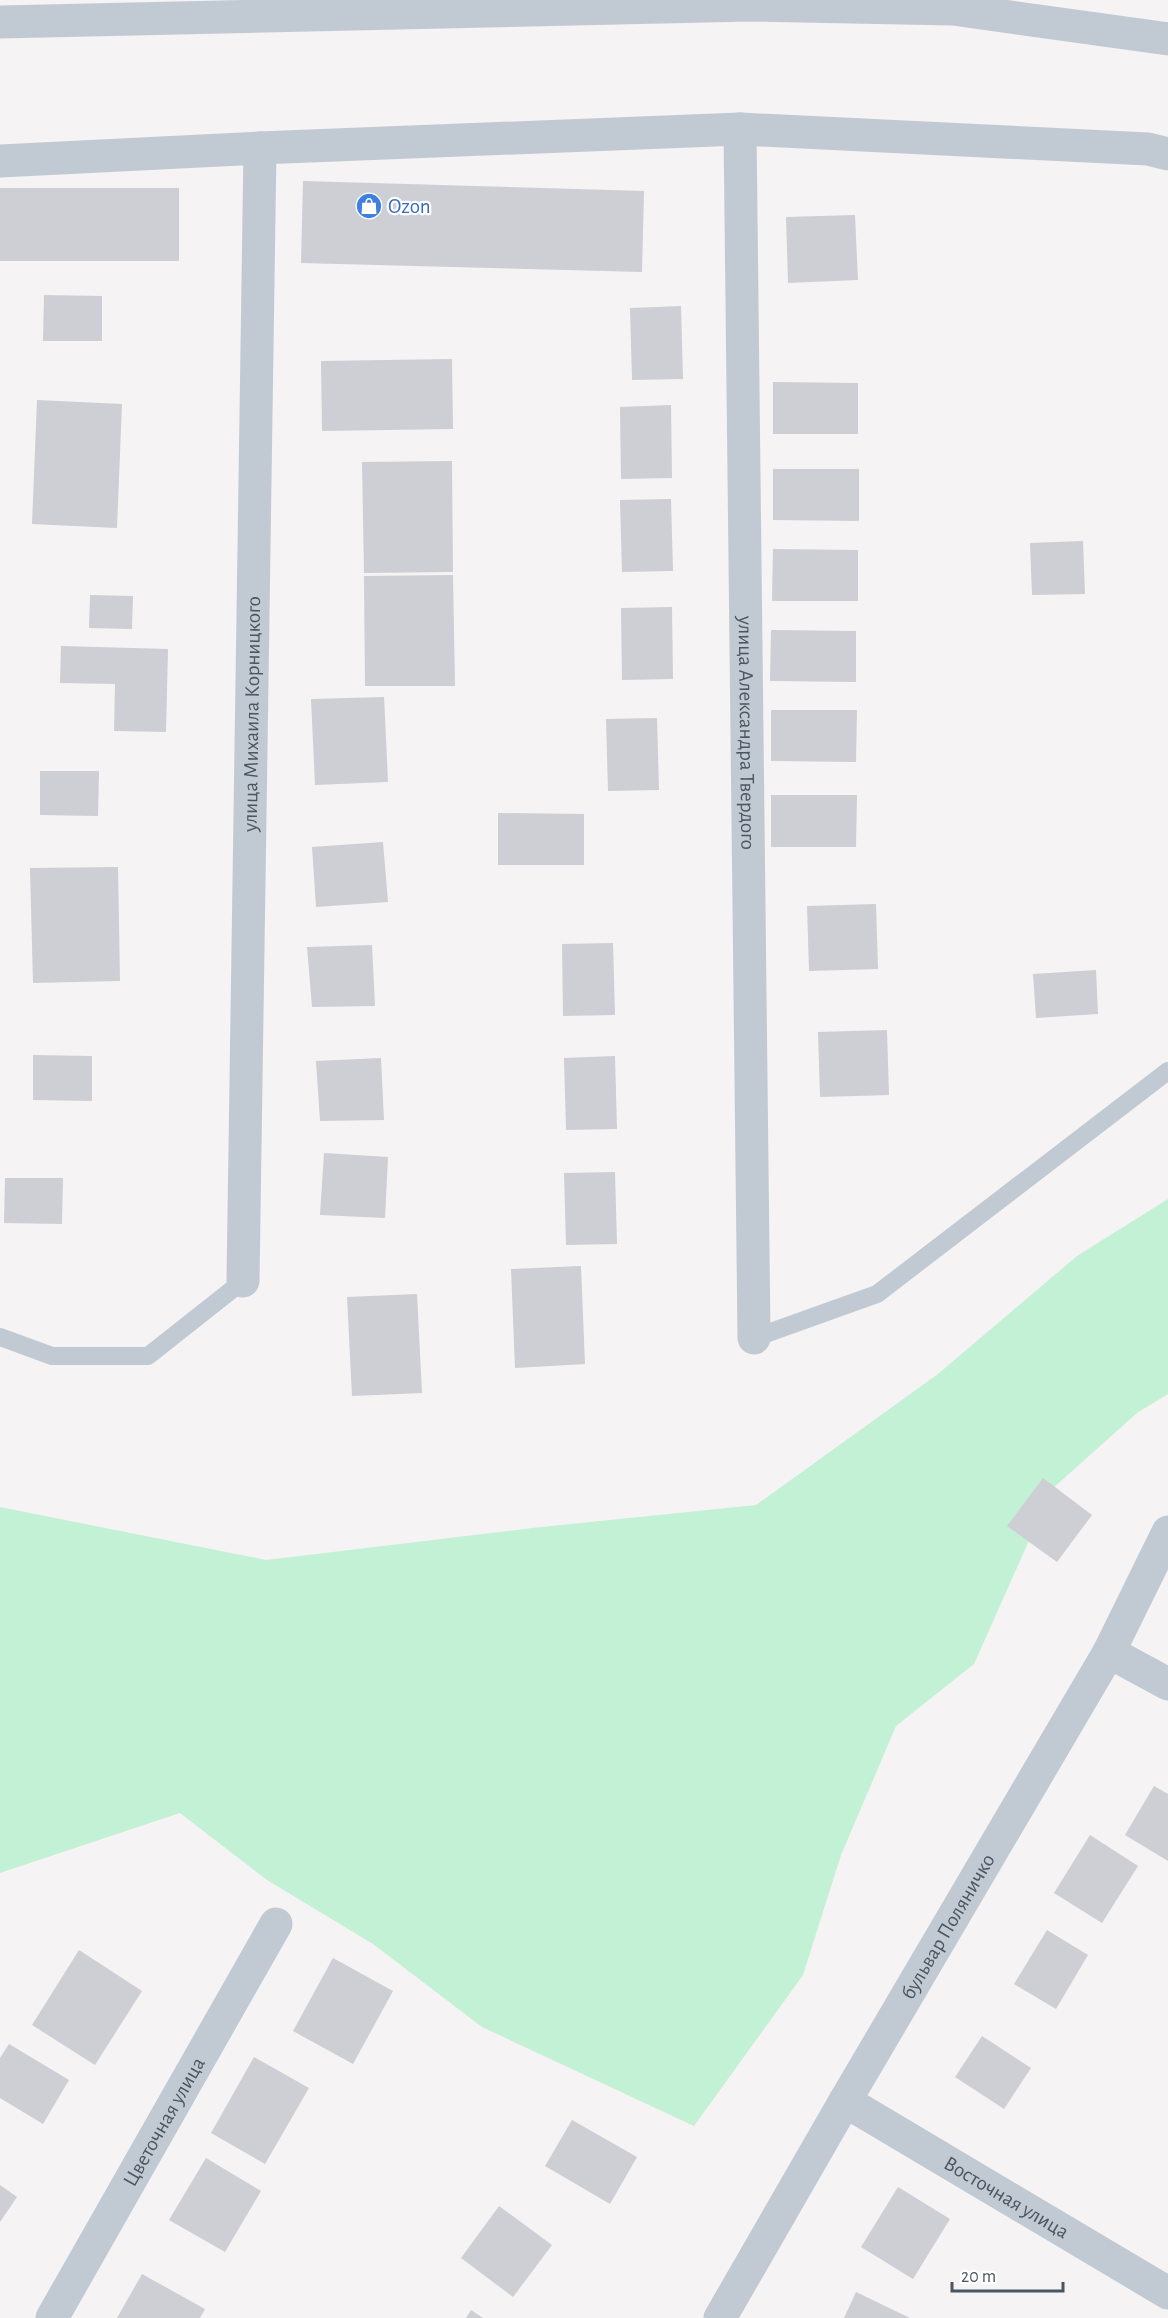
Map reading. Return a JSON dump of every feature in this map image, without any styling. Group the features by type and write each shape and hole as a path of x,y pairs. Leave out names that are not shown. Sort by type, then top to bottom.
{"street":[{"path":"0,22 251,8 751,5 953,9 1168,39"},
{"path":"0,161 740,129 1148,149 1168,154"},
{"name":"улица Александра Твердого","path":"740,129 754,1338"},
{"name":"улица Михаила Корницкого","path":"243,1281 260,148"},
{"name":"бульвар Поляничко","path":"720,2318 1109,1652 1168,1532"},
{"path":"1109,1652 1168,1684"},
{"name":"Цветочная улица","path":"52,2318 276,1924"},
{"name":"Восточная улица","path":"845,2101 1168,2293"}],"lane":[{"path":"754,1338 877,1294 1168,1071"},
{"path":"0,1337 52,1356 148,1356 243,1281"}],"green space":[{"path":"1168,1199 1168,1394 1137,1413 1052,1489 974,1664 896,1726 841,1855 803,1975 694,2126 482,2027 373,1944 267,1880 180,1813 0,1873 0,1507 266,1560 532,1528 756,1505 938,1374 1077,1256"}],"building":[{"path":"303,181 644,191 642,272 301,263"},
{"path":"0,188 179,188 179,261 0,261"},
{"path":"855,215 858,280 788,283 786,217"},
{"path":"44,295 102,296 102,341 43,341"},
{"path":"681,306 683,379 632,380 630,308"},
{"path":"452,359 453,429 322,431 321,361"},
{"path":"773,382 858,383 858,434 773,434"},
{"path":"37,400 122,404 117,528 32,524"},
{"path":"671,405 672,478 621,479 620,407"},
{"path":"452,461 453,572 364,573 362,462"},
{"path":"773,469 859,469 859,521 773,520"},
{"path":"671,499 673,571 622,572 620,500"},
{"path":"1083,541 1085,594 1032,595 1030,543"},
{"path":"773,549 858,550 858,601 772,601"},
{"path":"453,575 455,686 365,686 364,576"},
{"path":"90,595 133,596 132,629 89,628"},
{"path":"672,607 673,679 622,680 621,608"},
{"path":"771,630 856,631 856,682 770,681"},
{"path":"61,646 168,649 166,732 114,731 115,684 60,683"},
{"path":"384,697 388,782 315,785 311,699"},
{"path":"771,710 857,710 856,762 771,761"},
{"path":"657,718 659,790 608,791 606,719"},
{"path":"40,771 99,771 98,816 40,815"},
{"path":"771,795 857,795 856,847 771,847"},
{"path":"498,813 584,814 584,865 498,865"},
{"path":"383,842 388,902 316,907 312,847"},
{"path":"118,867 120,981 33,983 30,868"},
{"path":"876,904 878,969 809,971 807,906"},
{"path":"613,943 615,1015 563,1016 562,944"},
{"path":"372,945 375,1006 312,1007 307,947"},
{"path":"1096,970 1098,1014 1036,1018 1033,974"},
{"path":"887,1030 889,1095 820,1097 818,1032"},
{"path":"33,1055 92,1056 92,1101 33,1100"},
{"path":"615,1056 617,1129 566,1130 564,1058"},
{"path":"381,1058 384,1120 320,1121 316,1061"},
{"path":"324,1153 388,1157 385,1218 320,1215"},
{"path":"615,1172 617,1244 566,1245 564,1173"},
{"path":"5,1178 63,1178 62,1224 4,1223"},
{"path":"581,1266 585,1364 515,1368 511,1269"},
{"path":"417,1294 422,1393 352,1396 347,1297"},
{"path":"1043,1478 1092,1515 1057,1562 1007,1526"},
{"path":"1154,1786 1168,1794 1168,1861 1125,1835"},
{"path":"1090,1835 1138,1866 1102,1923 1054,1893"},
{"path":"1047,1930 1088,1955 1056,2009 1014,1984"},
{"path":"79,1950 142,1991 95,2065 32,2025"},
{"path":"333,1958 393,1991 353,2064 293,2031"},
{"path":"982,2036 1031,2068 1004,2109 955,2077"},
{"path":"9,2044 69,2080 43,2124 0,2098 0,2058"},
{"path":"254,2057 309,2088 265,2164 211,2133"},
{"path":"572,2120 637,2157 610,2204 545,2166"},
{"path":"206,2158 261,2191 225,2252 169,2220"},
{"path":"0,2185 17,2197 0,2222"},
{"path":"898,2187 950,2219 913,2279 861,2247"},
{"path":"499,2206 552,2245 513,2297 461,2258"},
{"path":"142,2274 205,2309 200,2318 117,2318"},
{"path":"856,2292 910,2318 844,2318"},
{"path":"471,2310 483,2318 466,2318"}],"place":[{"name":"Ozon","path":"369,206"}]}
